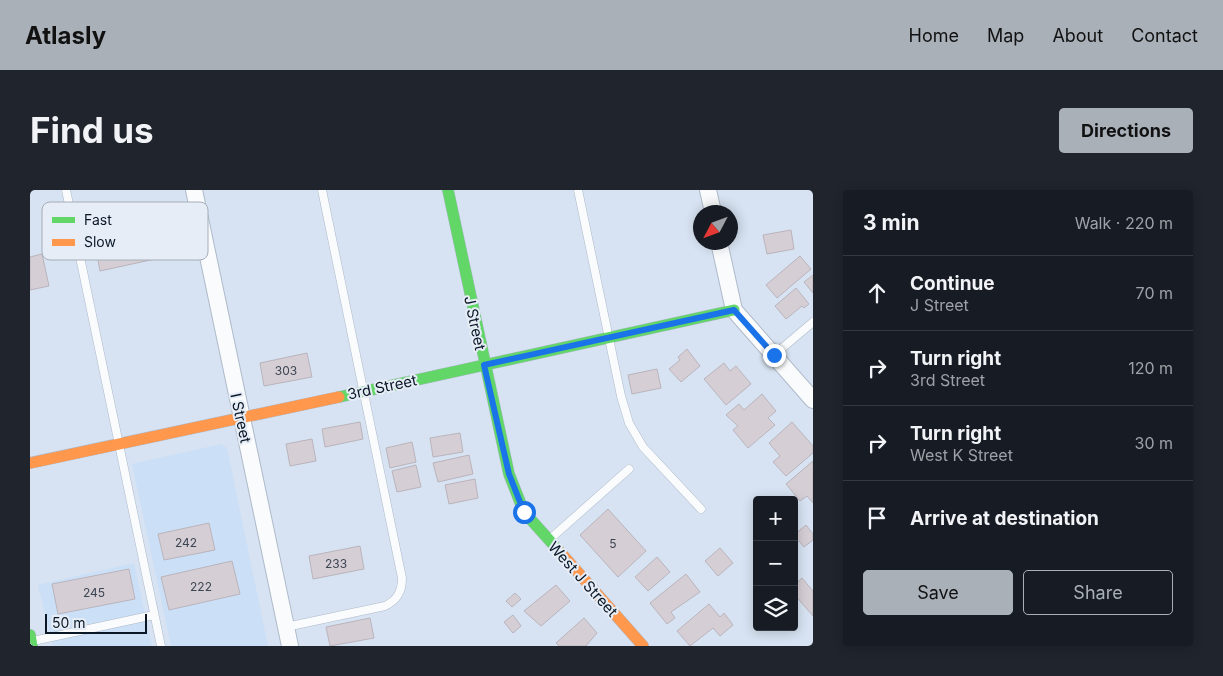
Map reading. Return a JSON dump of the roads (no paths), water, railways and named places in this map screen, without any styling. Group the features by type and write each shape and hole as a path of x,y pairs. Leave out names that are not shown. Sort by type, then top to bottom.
{"street":[{"name":"J Street","path":"448,190 484,365 509,474 524,512"},
{"path":"708,190 711,205"},
{"path":"721,250 734,310 813,400"},
{"name":"I Street","path":"208,260 240,419 290,646"},
{"name":"3rd Street","path":"30,463 118,446 734,310"},
{"name":"West J Street","path":"524,512 643,646"}],"lane":[{"path":"286,627 385,606 395,600 402,588 402,578 322,190"},
{"path":"578,190 609,338 630,423 643,447 701,509"},
{"path":"80,260 161,646"},
{"path":"774,355 813,322"},
{"path":"548,540 629,469"},
{"path":"31,641 154,614"}]}
